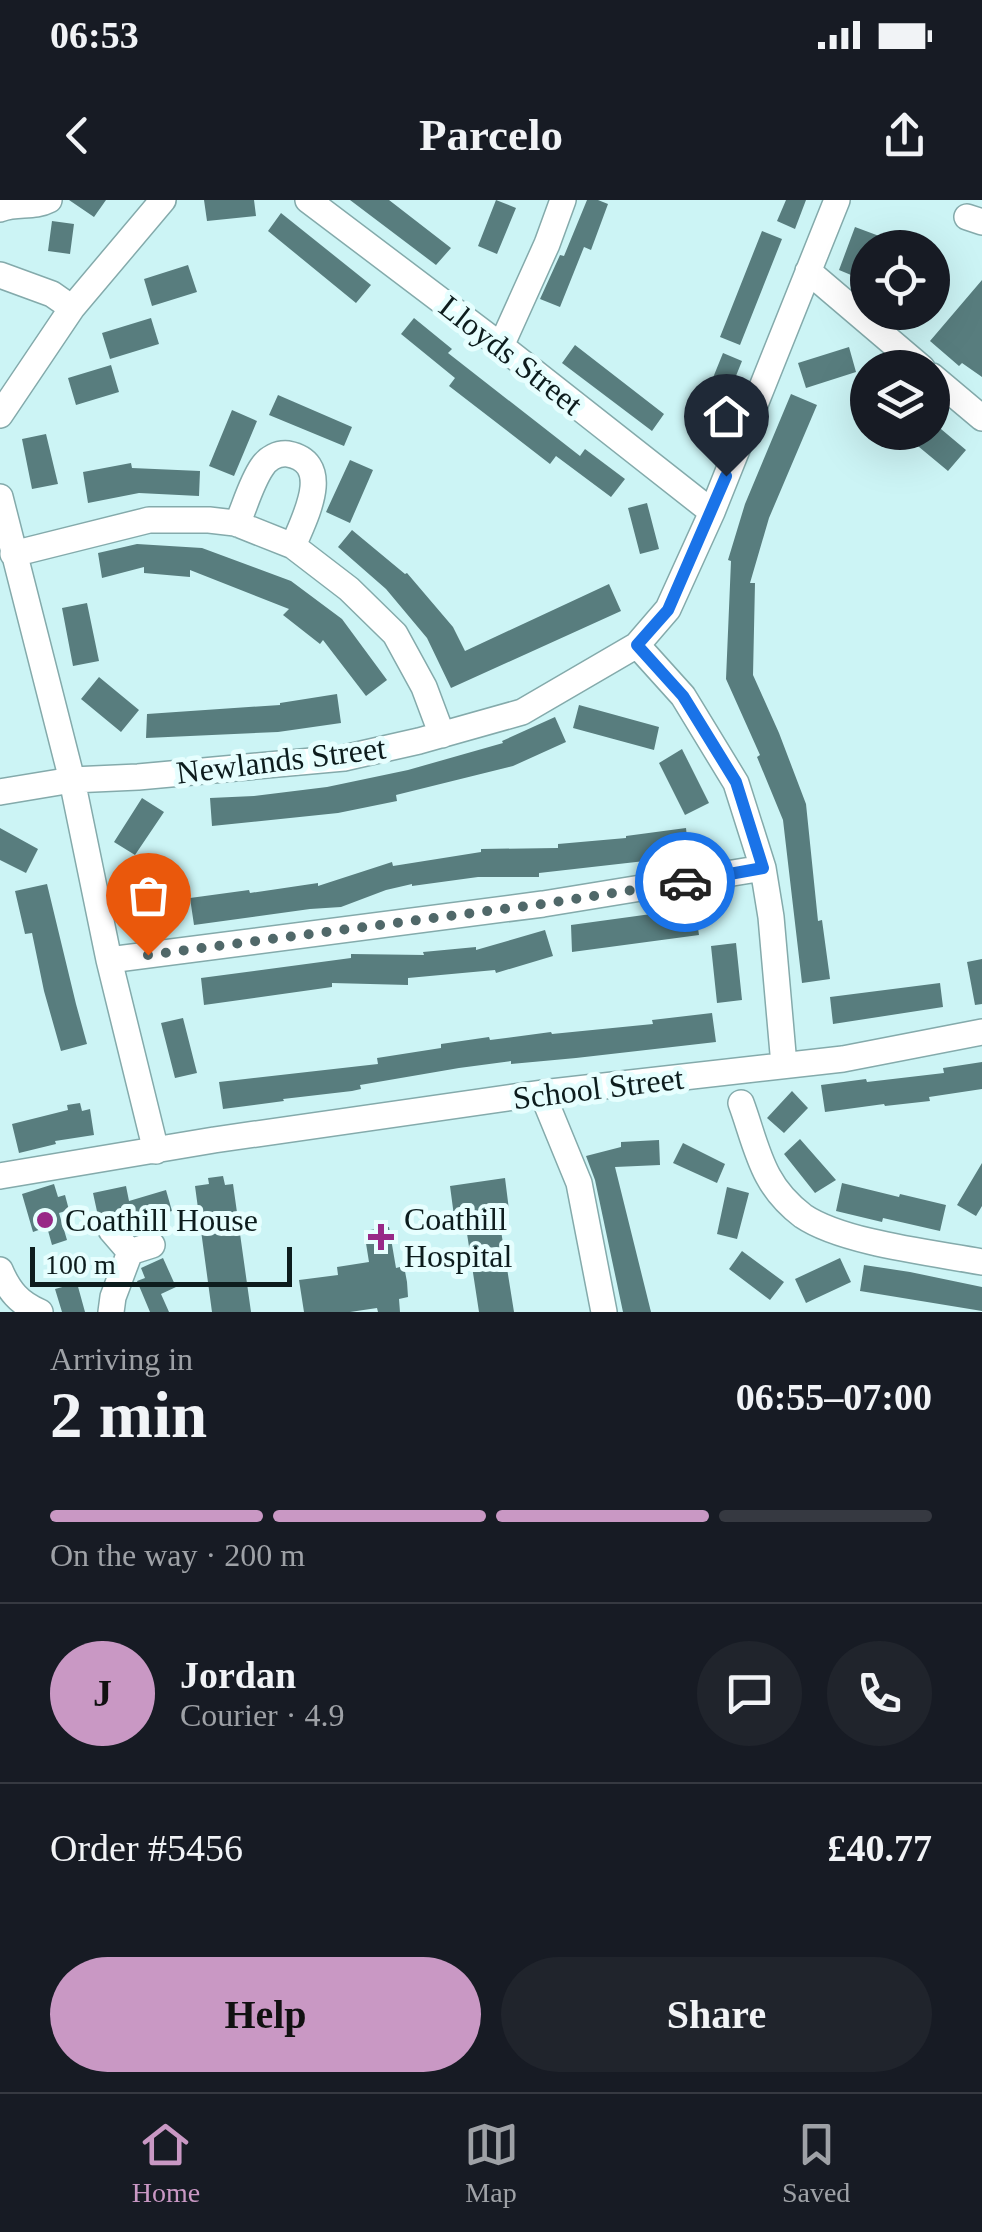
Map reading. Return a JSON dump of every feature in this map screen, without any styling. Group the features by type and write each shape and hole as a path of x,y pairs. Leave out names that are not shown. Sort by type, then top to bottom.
{"street":[{"path":"0,209 48,200"},
{"path":"0,415 72,308 163,200"},
{"name":"Lloyds Street","path":"308,200 712,512"},
{"path":"500,346 564,200"},
{"name":"Newlands Street","path":"0,792 72,780 344,758 522,712 637,645 668,610 712,512 838,200"},
{"path":"808,271 901,350"},
{"path":"0,274 52,294 72,308"},
{"path":"950,391 982,418"},
{"path":"238,524 262,466 283,453 295,456 309,464 313,490 293,546"},
{"path":"0,497 72,780 109,960 156,1150"},
{"path":"14,554 149,520 238,524 293,546 349,589 395,634 424,687 442,734"},
{"path":"637,645 683,696 736,782 763,868 784,1065"},
{"path":"109,960 542,904 763,868"},
{"name":"School Street","path":"0,1176 214,1140 542,1093 842,1059 982,1032"},
{"path":"542,1093 579,1183 604,1312"},
{"path":"741,1103 767,1175 802,1215 821,1226 872,1242 981,1258"},
{"path":"111,1230 141,1248 113,1297 112,1312"},
{"path":"0,1270 18,1300 40,1312"}],"building":[{"path":"69,200 106,200 94,217"},
{"path":"204,200 254,200 256,216 207,221"},
{"path":"350,200 389,200 451,248 436,265"},
{"path":"496,200 516,208 497,254 478,246"},
{"path":"587,200 608,204 591,250 584,247 560,307 540,299 560,255 564,256"},
{"path":"786,200 806,200 795,229 777,221"},
{"path":"281,213 371,285 356,303 268,231"},
{"path":"52,221 74,224 70,254 48,251"},
{"path":"762,231 782,239 740,345 720,337"},
{"path":"850,240 850,275 839,270"},
{"path":"188,265 197,292 152,306 144,279"},
{"path":"982,280 982,377 962,363 959,366 950,358 950,350 940,350 930,341 939,330 950,330 950,318"},
{"path":"151,318 159,344 110,359 102,333"},
{"path":"414,318 452,349 448,353 580,456 585,449 625,479 611,497 556,456 550,464 449,386 455,378 401,334"},
{"path":"575,345 664,414 652,431 562,363"},
{"path":"849,347 850,351 850,374 806,388 798,363"},
{"path":"723,353 742,361 723,408 704,400"},
{"path":"111,365 119,392 76,405 68,378"},
{"path":"791,394 817,405 769,518 750,583 755,583 753,675 806,804 818,921 822,920 830,979 802,983 783,820 757,757 760,755 726,679 731,561 728,560 745,504"},
{"path":"278,395 352,427 344,446 269,415"},
{"path":"232,410 257,421 234,476 209,466"},
{"path":"46,434 58,484 32,489 22,439"},
{"path":"950,437 966,450 948,471 923,450 950,450"},
{"path":"350,460 373,470 350,523 326,512"},
{"path":"131,463 132,468 200,471 199,496 139,493 88,503 83,472"},
{"path":"647,503 659,549 640,554 628,508"},
{"path":"352,530 407,573 453,627 465,651 609,584 621,611 451,688 427,638 386,589 338,547"},
{"path":"137,544 202,548 291,581 342,619 387,680 366,696 323,640 320,644 283,615 289,609 190,570 190,577 144,573 144,567 102,578 98,553"},
{"path":"87,603 99,661 73,666 62,608"},
{"path":"99,677 139,710 121,732 81,699"},
{"path":"337,694 341,723 278,732 146,738 147,714 280,705"},
{"path":"579,705 659,727 654,750 573,728"},
{"path":"555,717 566,742 513,766 396,795 397,801 338,813 212,826 210,798 327,787 408,770 503,743"},
{"path":"682,749 709,803 685,815 659,763"},
{"path":"142,798 164,812 135,855 114,842"},
{"path":"0,828 38,849 26,873 0,860"},
{"path":"686,828 689,856 539,873 539,877 478,877 412,884 341,907 194,925 190,898 318,886 392,862 393,866 481,849 558,848 558,844"},
{"path":"148,866 160,906 135,914 122,873"},
{"path":"47,884 87,1044 61,1051 32,933 25,934 15,891"},
{"path":"695,908 699,935 572,952 571,925"},
{"path":"545,930 553,956 496,973 495,970 408,978 408,985 332,983 332,987 204,1005 201,978 351,958 351,954 424,955 423,952 476,950"},
{"path":"736,943 742,1000 717,1003 711,946"},
{"path":"982,959 982,1004 975,1005 967,962"},
{"path":"940,983 943,1007 833,1024 830,997"},
{"path":"712,1013 716,1042 459,1068 360,1085 361,1089 352,1091 223,1109 219,1082 378,1064 377,1058 489,1037 490,1040 653,1024 652,1020"},
{"path":"183,1018 197,1073 175,1078 161,1023"},
{"path":"982,1062 982,1089 929,1097 930,1101 825,1112 821,1085 944,1073 943,1068"},
{"path":"792,1091 808,1108 784,1133 767,1118"},
{"path":"80,1103 82,1111 90,1109 94,1135 55,1141 56,1144 19,1153 12,1124 68,1110 67,1105"},
{"path":"800,1139 836,1180 815,1193 784,1154"},
{"path":"659,1140 660,1165 615,1167 651,1312 623,1312 595,1180 586,1156 621,1147 621,1142"},
{"path":"683,1143 725,1164 717,1183 673,1163"},
{"path":"982,1163 982,1206 976,1216 957,1205"},
{"path":"223,1176 225,1185 233,1184 251,1312 212,1312 195,1186 209,1184 208,1178"},
{"path":"505,1178 509,1210 498,1212 514,1312 479,1312 464,1214 454,1216 450,1186"},
{"path":"842,1183 946,1205 940,1231 836,1211"},
{"name":"Coathill House","path":"54,1184 58,1197 65,1195 69,1210 59,1213 67,1240 52,1245 47,1227 33,1232 22,1194"},
{"path":"126,1186 129,1201 166,1190 172,1211 163,1213 165,1220 150,1224 148,1218 140,1220 138,1213 98,1216 93,1193"},
{"path":"727,1187 749,1193 737,1239 717,1234"},
{"path":"389,1227 396,1268 404,1266 407,1282 408,1297 399,1299 400,1312 378,1312 377,1308 304,1312 299,1280 338,1275 337,1267 369,1262 364,1231"},
{"path":"742,1251 784,1282 770,1300 729,1269"},
{"path":"163,1258 176,1287 161,1294 169,1312 150,1312 137,1281 145,1278 141,1268"},
{"path":"840,1258 851,1282 806,1303 795,1279"},
{"path":"864,1265 982,1287 982,1311 860,1291"},
{"path":"77,1283 85,1312 62,1312 55,1289"}],"way so far":[{"path":"148,955 685,882"}],"place":[{"name":"Coathill House","path":"45,1220"},
{"name":"Coathill Hospital","path":"381,1237"}],"route":[{"path":"685,882 763,868 736,782 683,696 637,645 668,610 726,476"}]}
